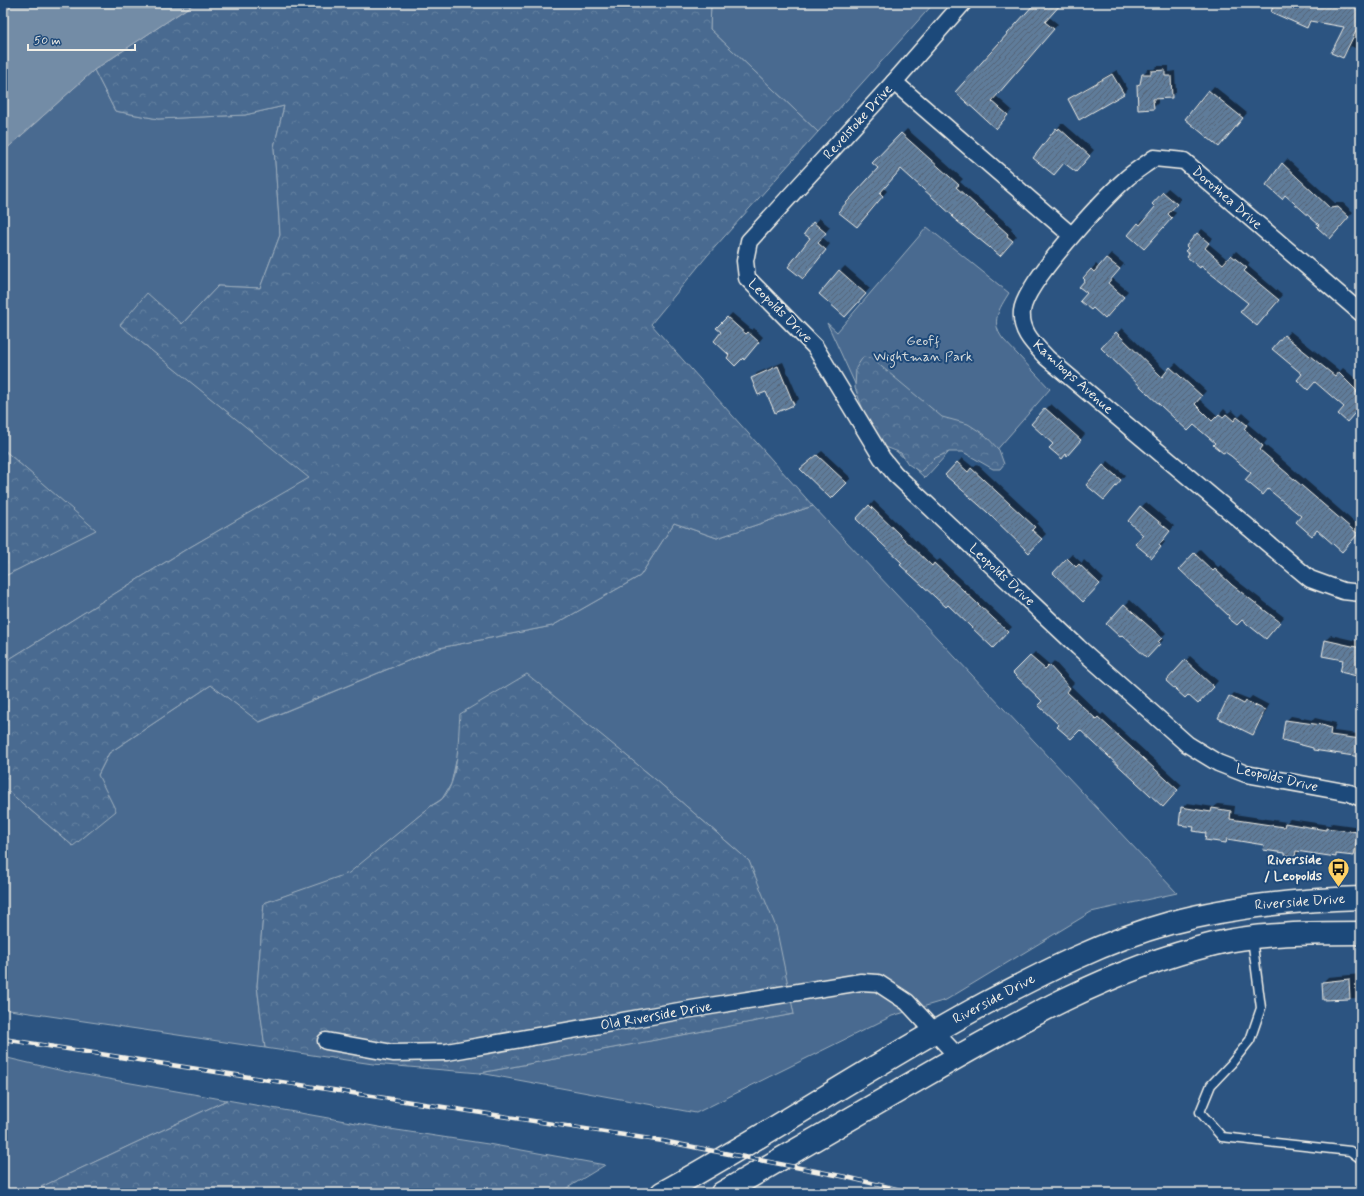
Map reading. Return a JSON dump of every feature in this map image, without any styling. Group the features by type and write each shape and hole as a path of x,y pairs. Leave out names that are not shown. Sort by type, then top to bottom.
{"main road":[{"name":"Riverside Drive","path":"662,1193 933,1031 1068,960 1168,923 1259,904 1361,898"},
{"path":"722,1193 958,1057 1076,992 1104,980 1188,951 1214,944 1252,938 1361,933"}],"street":[{"name":"Revelstoke Drive","path":"750,240 894,82 963,3"},
{"path":"894,82 1072,235"},
{"name":"Dorothea Drive","path":"1072,235 1127,178 1154,158 1184,161 1361,313"},
{"name":"Kamloops Avenue","path":"1072,235 1027,294 1022,311 1026,335 1047,358 1310,579 1343,590 1361,593"},
{"name":"Leopolds Drive","path":"750,240 745,261 747,278 815,347 882,458 895,474 1078,647 1187,744 1218,763 1246,774 1350,793 1361,798"},
{"name":"Old Riverside Drive","path":"326,1041 393,1053 447,1052 685,1010 861,982 878,983 907,1002 958,1057"}],"lane":[{"path":"1252,938 1261,1008 1250,1040 1231,1064 1211,1085 1200,1112 1222,1137 1350,1151 1361,1159"}],"green space":[{"path":"195,3 711,3 710,29 818,132 707,256 651,324 813,506 717,538 674,523 640,576 552,626 439,648 259,722 211,685 109,753 98,775 116,811 73,846 3,787 3,663 185,550 309,478 120,325 147,293 182,324 218,286 260,288 280,235 274,147 284,106 245,115 158,119 115,111 94,70"},
{"path":"711,3 934,3 818,132 710,29"},
{"path":"94,70 115,111 158,119 245,115 284,106 274,147 280,235 260,288 218,286 182,324 120,325 310,478 185,550 3,663 3,577 95,530 3,449 3,152"},
{"name":"Geoff Wightman Park","path":"927,227 1009,293 997,316 997,327 999,333 1050,389 987,461 961,439 925,478 878,434 827,323 837,332"},
{"path":"863,357 870,358 876,362 942,417 968,424 985,435 999,450 1004,464 1000,469 993,469 963,452 949,452 935,458 920,472 908,464 901,453 883,446 866,418 855,388 856,368"},
{"path":"3,449 96,530 3,577"},
{"path":"813,506 1177,893 1091,912 946,1000 892,1016 696,1113 480,1073 793,1014 749,861 655,779 527,675 456,761 451,784 442,799 431,806 349,874 264,903 257,986 265,1048 3,1009 3,787 73,846 98,775 109,753 211,685 260,722 439,648 552,626 640,576 674,523 717,538"},
{"path":"527,674 655,779 749,861 776,927 794,1014 480,1073 373,1064 265,1048 257,986 264,903 349,873 431,806 441,800 448,792 455,771 460,714"},
{"path":"3,1057 63,1071 227,1100 41,1187 38,1193 3,1193"},
{"path":"227,1100 605,1165 559,1193 38,1193 41,1187"}],"shaded area":[{"path":"3,3 195,3 94,70 3,152"}],"building":[{"path":"1035,3 1062,3 1045,22 1054,29 992,101 1008,115 996,129 955,92"},
{"path":"1274,3 1361,3 1359,25 1343,58 1331,53 1344,27 1310,21 1307,28 1271,12"},
{"path":"1165,70 1165,76 1171,76 1172,98 1153,99 1154,109 1138,110 1137,85 1140,84 1142,74 1151,74 1151,71"},
{"path":"1112,74 1124,94 1079,120 1068,99"},
{"path":"1208,90 1243,118 1219,147 1185,119"},
{"path":"1056,128 1058,130 1059,128 1090,156 1076,172 1064,163 1054,175 1033,158"},
{"path":"901,133 959,185 956,187 1008,234 1007,236 1013,241 1000,256 952,217 953,216 901,169 880,193 883,196 857,227 838,212 878,168 872,163"},
{"path":"1282,163 1330,208 1338,207 1349,217 1330,239 1317,227 1319,225 1285,195 1282,199 1266,185"},
{"path":"1163,192 1177,204 1168,214 1172,218 1144,249 1128,235 1138,223 1140,225 1155,207 1152,204"},
{"path":"813,222 826,233 818,243 826,250 803,279 788,267 810,238 804,234"},
{"path":"1197,233 1209,243 1205,248 1223,264 1231,255 1247,268 1244,271 1279,300 1257,326 1240,312 1248,303 1201,266 1200,268 1187,257 1189,254 1185,251 1188,248 1186,246"},
{"path":"1106,258 1120,269 1108,283 1124,297 1105,319 1093,308 1091,310 1080,301 1087,293 1079,287 1085,280 1083,278 1091,269 1094,272"},
{"path":"839,270 866,294 845,317 819,294"},
{"path":"727,317 746,334 748,332 759,342 744,360 743,358 735,366 727,358 729,355 714,341 721,332 716,328"},
{"path":"1116,332 1162,377 1170,367 1202,396 1195,404 1212,421 1219,414 1223,417 1226,414 1234,421 1237,417 1247,425 1244,429 1263,446 1260,450 1358,534 1342,552 1317,530 1312,536 1296,522 1301,516 1268,489 1263,495 1245,480 1251,473 1231,456 1225,452 1223,453 1213,445 1215,443 1194,425 1188,431 1147,393 1101,348"},
{"path":"1284,335 1335,376 1338,372 1357,391 1356,392 1361,397 1361,406 1347,422 1338,414 1344,407 1315,382 1308,390 1297,380 1302,374 1272,349"},
{"path":"778,366 794,405 775,413 766,392 758,395 751,378"},
{"path":"1045,408 1081,440 1067,456 1066,454 1062,459 1049,448 1053,444 1031,424"},
{"path":"817,455 847,483 831,499 800,469"},
{"path":"957,462 968,472 971,468 1035,527 1032,530 1042,539 1029,553 987,512 945,475"},
{"path":"1103,465 1121,480 1104,500 1086,485"},
{"path":"869,505 932,566 934,563 1008,632 993,648 948,605 946,607 900,565 902,563 856,519"},
{"path":"1140,506 1170,531 1159,545 1161,547 1152,558 1135,544 1143,535 1128,521"},
{"path":"1194,553 1213,571 1215,569 1232,585 1280,622 1266,639 1242,620 1237,625 1228,618 1229,616 1179,569"},
{"path":"1067,558 1076,567 1079,564 1100,584 1083,602 1053,573"},
{"path":"1124,604 1162,638 1158,642 1160,644 1147,658 1122,635 1120,637 1106,624"},
{"path":"1325,640 1361,648 1361,677 1340,672 1343,660 1322,656"},
{"path":"1030,656 1045,669 1049,665 1070,688 1067,692 1096,719 1098,717 1178,790 1163,807 1080,730 1071,739 1057,727 1059,725 1038,705 1042,701 1013,673"},
{"path":"1185,660 1214,687 1198,704 1188,695 1185,698 1166,681"},
{"path":"1229,696 1244,704 1246,701 1265,710 1253,735 1218,718"},
{"path":"1285,720 1322,725 1331,728 1330,735 1361,739 1361,757 1313,750 1313,748 1282,740"},
{"path":"1181,807 1211,812 1212,808 1231,811 1230,819 1284,827 1285,823 1326,830 1326,828 1358,832 1354,856 1336,854 1336,857 1296,851 1295,857 1285,855 1285,853 1263,850 1264,845 1227,839 1226,843 1205,840 1206,833 1193,831 1194,827 1179,825"},
{"path":"1349,979 1350,999 1323,1000 1322,982"}],"railway":[{"path":"3,1039 663,1141 846,1177 913,1193"}],"place":[{"name":"Riverside / Leopolds","path":"1338,888"}]}
